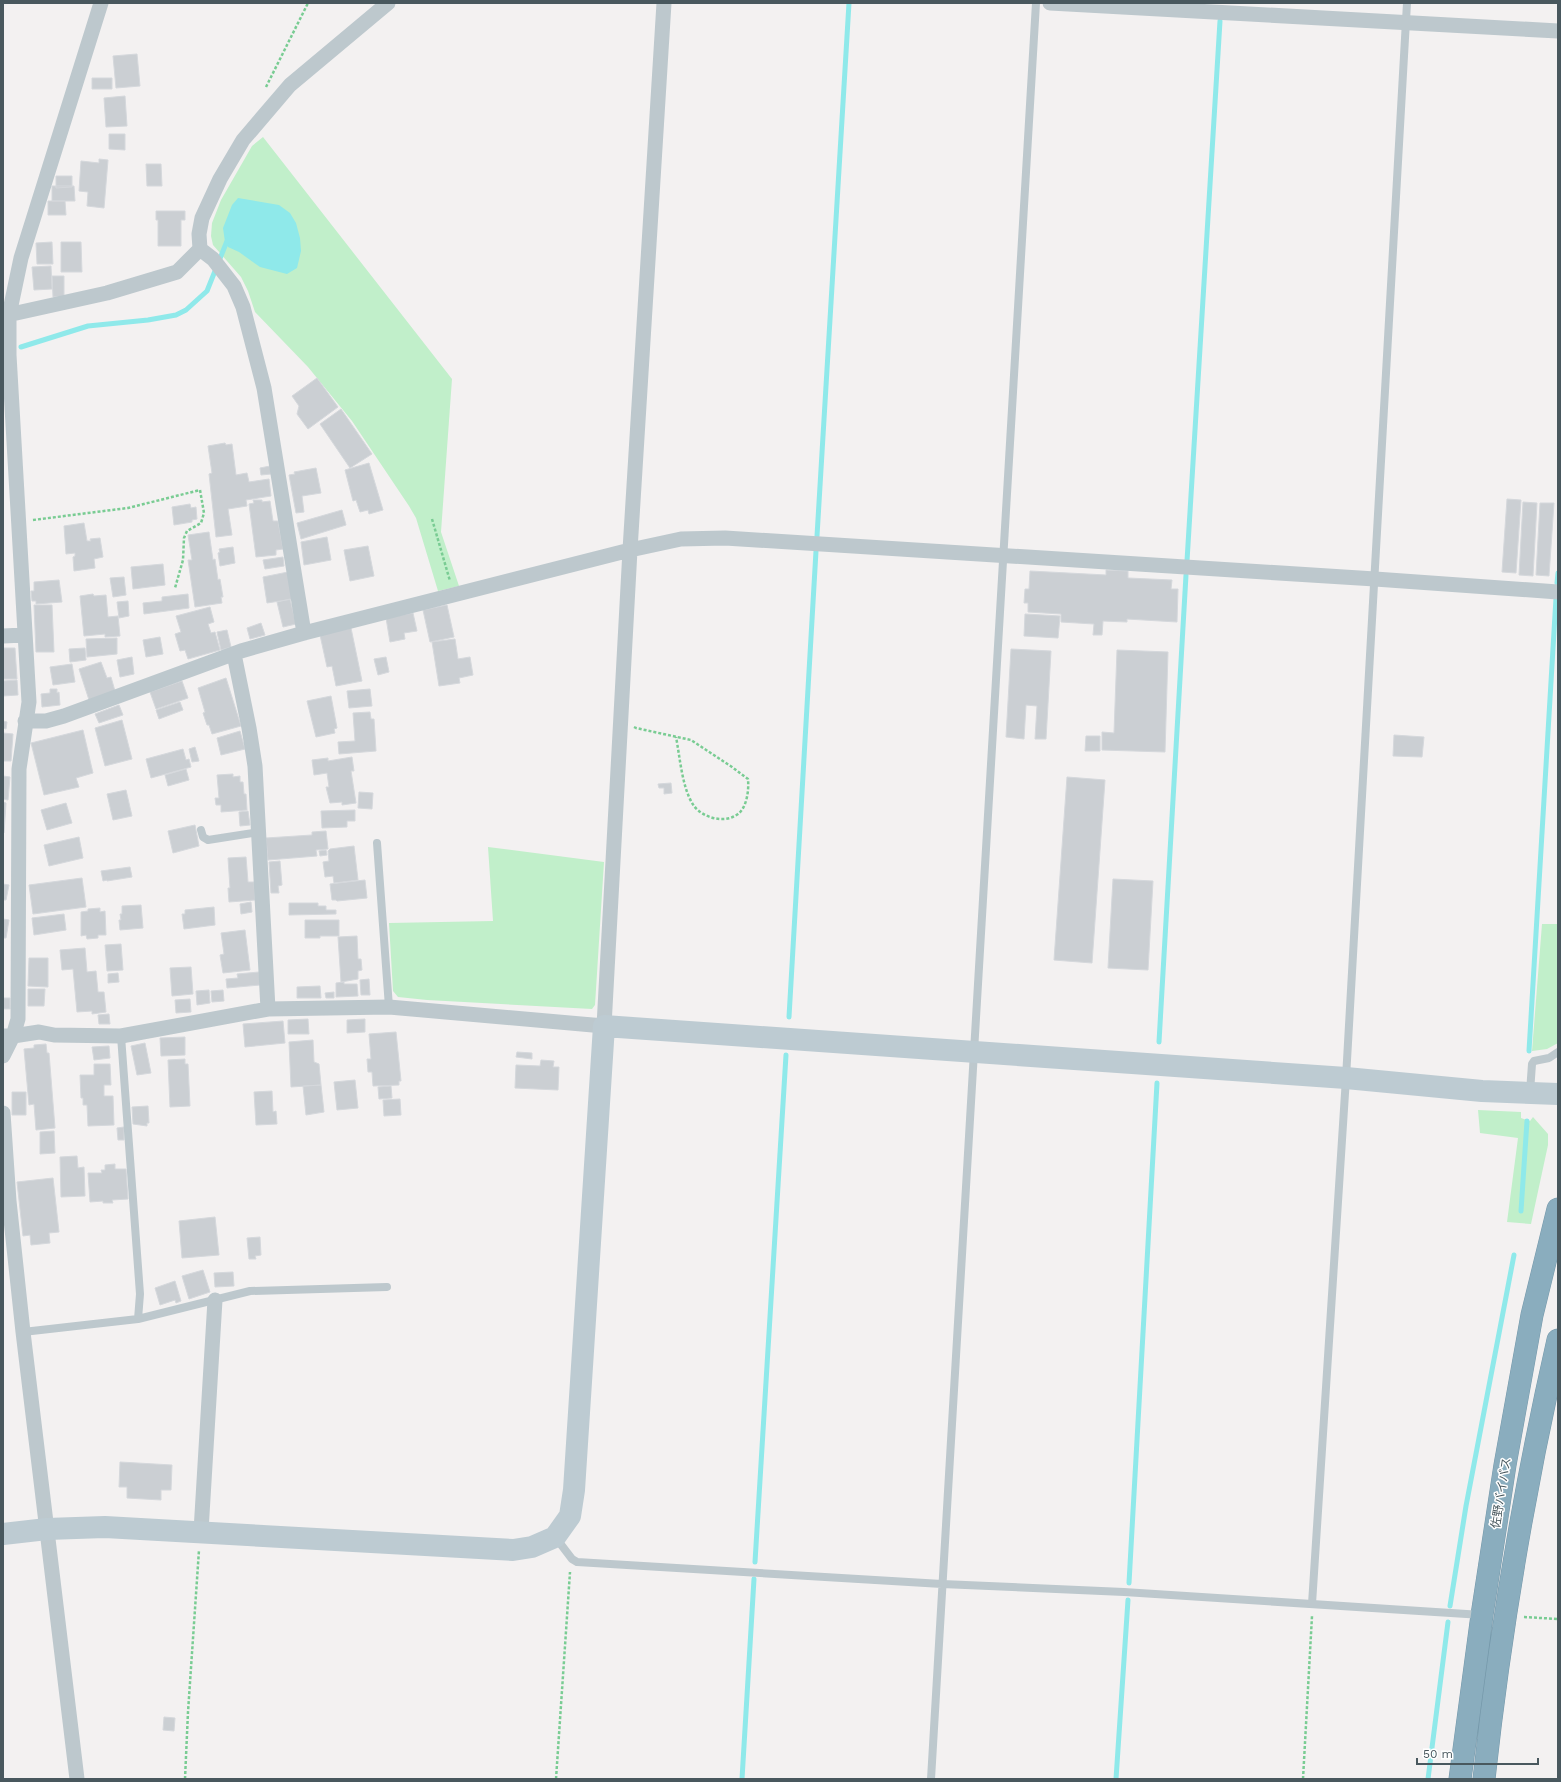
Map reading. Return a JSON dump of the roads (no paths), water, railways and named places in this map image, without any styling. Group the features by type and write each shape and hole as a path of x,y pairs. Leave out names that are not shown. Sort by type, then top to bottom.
{"highway":[{"name":"佐野バイパス","path":"1460,1779 1482,1615 1505,1464 1524,1357 1543,1268 1558,1209"},
{"name":"佐野バイパス","path":"1484,1779 1505,1616 1534,1453 1558,1340"}],"street":[{"path":"3,1056 8,1036 18,1019 19,1006 19,777 25,721 29,702 6,316 21,258 101,3"},
{"path":"304,633 264,388 245,314 234,286 213,259 200,249 199,234 202,218 220,179 244,140 290,85 388,3"},
{"path":"3,1534 47,1529 105,1527 201,1531 513,1550 532,1547 555,1537 570,1516 574,1490 604,1026 630,550 664,3"},
{"path":"1050,3 1558,31"},
{"path":"6,316 107,293 177,272 200,249"},
{"path":"25,721 46,721 64,716 234,654 304,633 660,542 705,538 1375,579 1558,592"},
{"path":"3,636 24,635"},
{"path":"234,654 255,766 268,1009"},
{"path":"8,1036 39,1032 54,1035 122,1036 268,1009 389,1007 604,1026 1346,1078 1474,1090 1558,1094"},
{"path":"3,1113 9,1201 23,1332 77,1779"},
{"path":"201,1531 215,1300"}],"lane":[{"path":"931,1779 1002,556 1036,3"},
{"path":"1312,1604 1346,1078 1407,3"},
{"path":"201,830 203,837 208,840 259,832"},
{"path":"377,843 389,1007"},
{"path":"122,1036 140,1294 138,1319"},
{"path":"1530,1093 1532,1064 1534,1061 1549,1058 1558,1052"},
{"path":"23,1332 138,1319 250,1291 387,1287"},
{"path":"555,1537 572,1559 577,1562 942,1584 1124,1592 1482,1615"}],"water":[{"path":"238,198 279,205 290,213 296,223 300,238 301,251 297,268 287,274 260,267 239,252 228,247 225,242 223,228 232,205"}],"waterway":[{"path":"817,536 849,3"},
{"path":"1187,561 1220,21"},
{"path":"21,347 88,326 148,320 176,315 186,310 207,291 227,241 230,239"},
{"path":"789,1017 816,551"},
{"path":"1557,583 1558,573"},
{"path":"1159,1042 1186,575"},
{"path":"1529,1051 1556,598"},
{"path":"755,1562 786,1055"},
{"path":"1129,1583 1157,1083"},
{"path":"1521,1211 1527,1121"},
{"path":"1450,1606 1466,1506 1514,1255"},
{"path":"742,1779 754,1579"},
{"path":"1116,1779 1128,1600"},
{"path":"1428,1779 1448,1622"}]}
